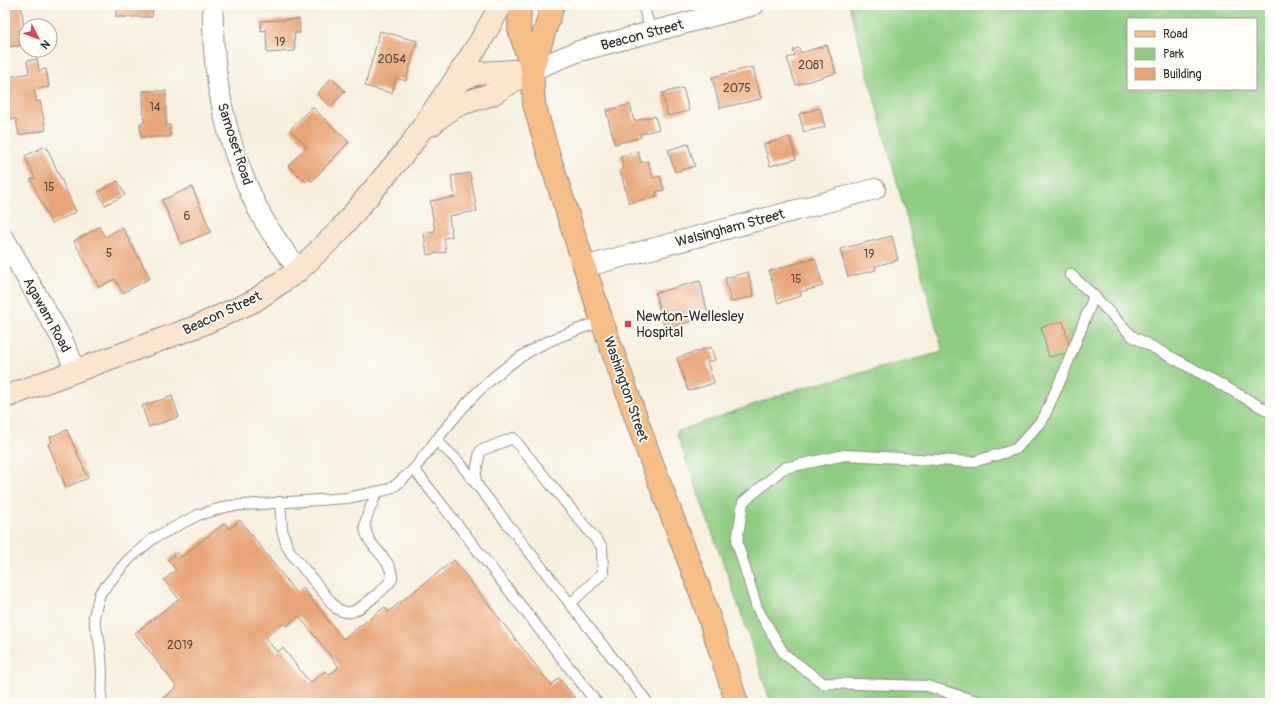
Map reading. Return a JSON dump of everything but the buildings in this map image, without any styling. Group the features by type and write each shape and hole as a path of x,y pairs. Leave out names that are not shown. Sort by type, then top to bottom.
{"main road":[{"path":"445,94 474,51 501,5"},
{"name":"Washington Street","path":"520,5 519,29 532,70 533,98 536,113 602,321 648,452 702,596 737,703"},
{"name":"Washington Street","path":"532,70 553,5"},
{"name":"Beacon Street","path":"410,146 447,112 465,103 492,94 532,70"},
{"name":"Beacon Street","path":"5,397 219,318 254,301 299,270 338,232 410,146 445,94 458,82 470,76 486,72 532,70"}],"street":[{"name":"Samoset Road","path":"213,5 213,37 220,101 232,144 254,201 280,246 299,270"},
{"name":"Beacon Street","path":"532,70 579,51 651,32 703,15 754,5"},
{"name":"Walsingham Street","path":"584,267 876,189"},
{"name":"Agawam Road","path":"5,240 60,333 76,371"}],"lane":[{"path":"643,5 651,32"},
{"path":"1070,274 1094,296 1132,336 1270,412"},
{"path":"983,703 927,686 823,683 784,654 757,608 737,542 743,502 784,468 845,455 973,462 1016,449 1043,419 1064,372 1094,296"},
{"path":"101,703 101,657 94,616 100,593 129,559 154,538 198,515 229,506 347,498 386,490 396,485 414,469 463,406 504,368 521,356 550,340 602,321"},
{"path":"478,486 475,478 480,451 512,438 602,547 603,573 570,604"},
{"path":"436,440 459,462 648,703"},
{"path":"414,469 597,703"},
{"path":"280,502 282,530 287,546 336,608 346,612 357,609 385,587 392,579 390,568 373,545 365,528 378,492"}],"green space":[{"path":"849,5 1270,5 1270,703 771,703 738,604 676,432 798,389 943,352"}],"place":[{"name":"Newton-Wellesley Hospital","path":"628,324"}]}
